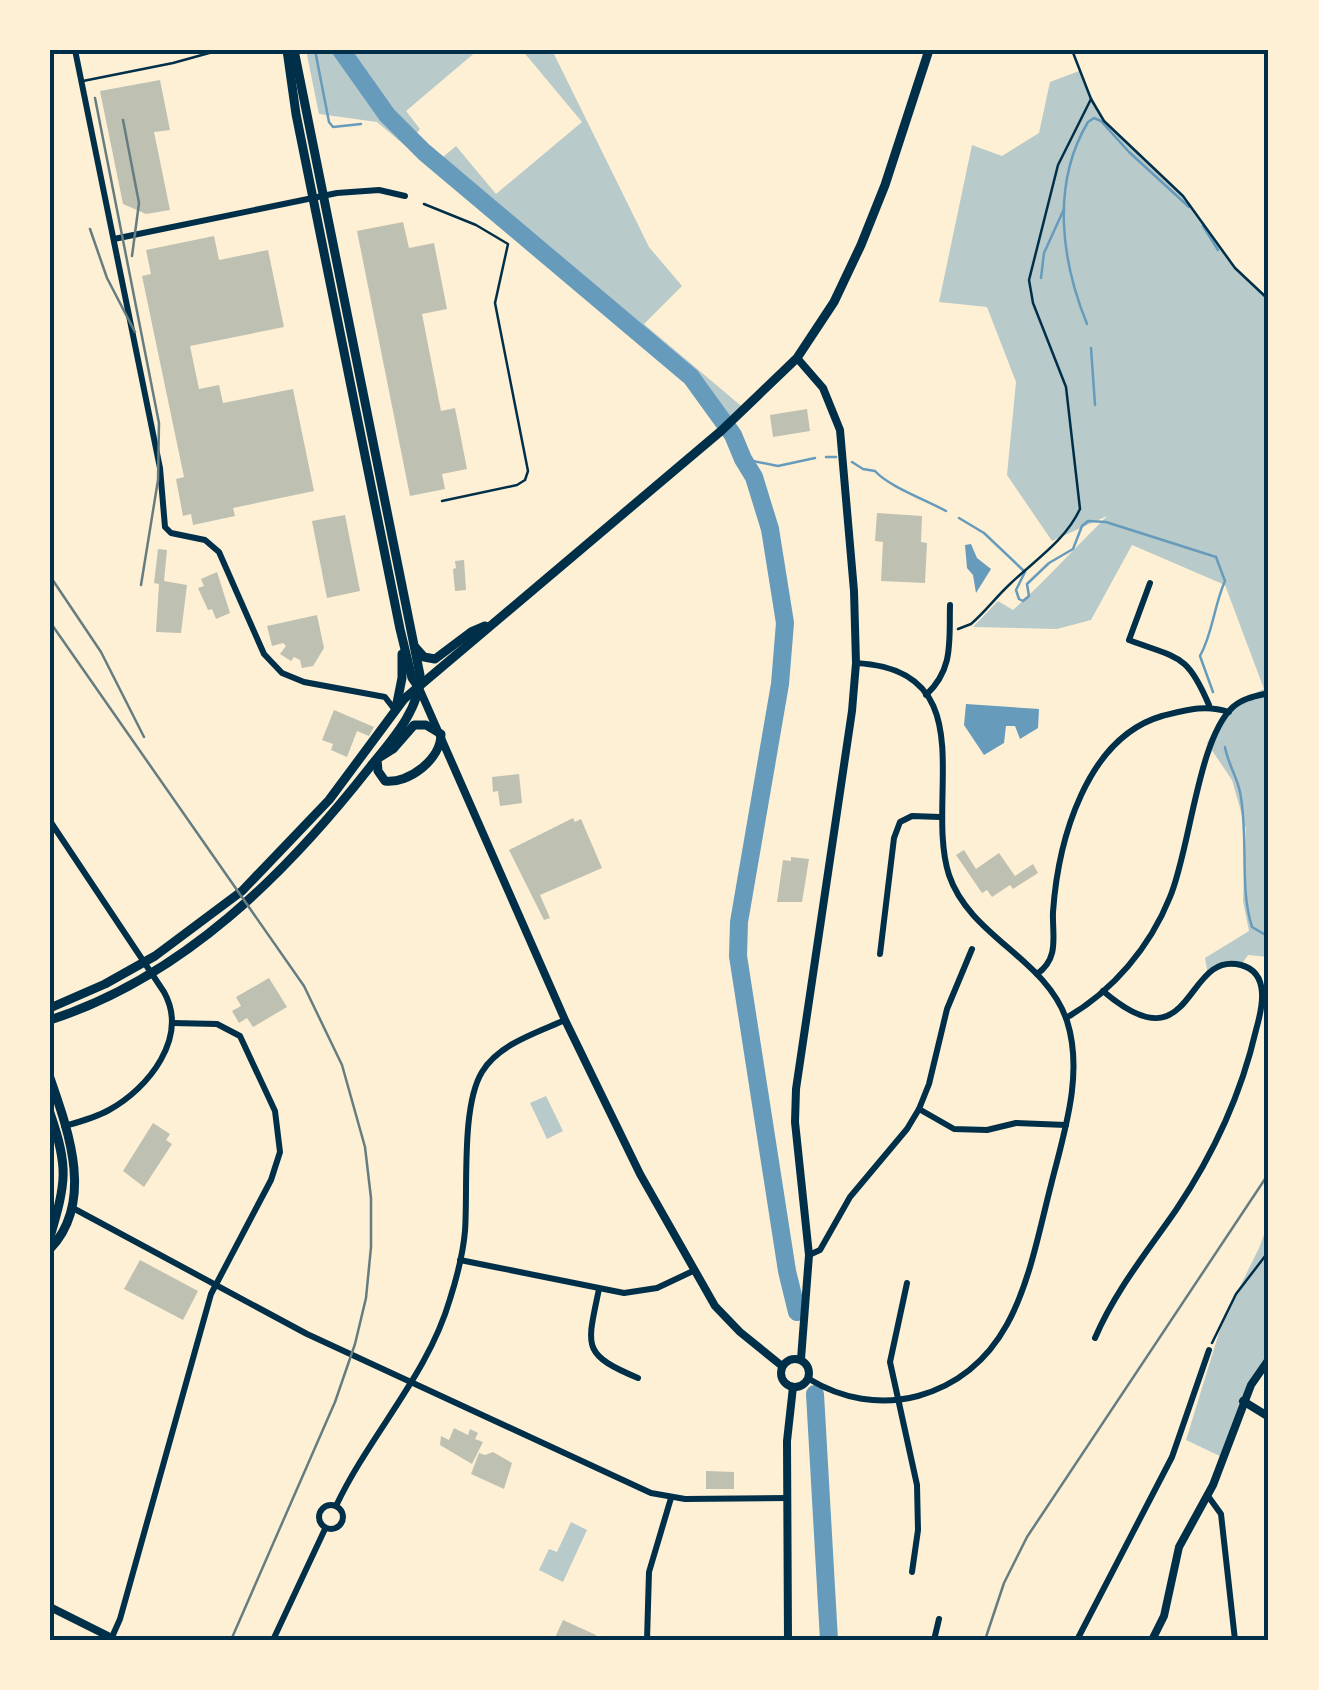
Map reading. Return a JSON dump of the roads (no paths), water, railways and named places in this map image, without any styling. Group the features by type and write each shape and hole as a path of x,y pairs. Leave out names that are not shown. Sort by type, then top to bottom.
{"main road":[{"path":"50,1020 140,979 224,922 301,850 377,758 415,704 419,688 414,646 324,196 291,50"},
{"path":"291,50 296,114 400,629 412,680 419,688"},
{"path":"50,1008 105,984 154,956 242,891 329,800 395,710 722,432 796,358 834,302 861,245 929,50"},
{"path":"414,646 424,657 436,659 471,632 492,624"},
{"path":"395,710 402,678 400,629"},
{"path":"414,725 426,725 440,734 440,747 432,760 396,781 382,778 377,758 394,748 414,725"},
{"path":"50,1030 70,1014"},
{"path":"50,1078 74,1166 50,1248"},
{"path":"50,1113 61,1127"},
{"path":"50,1248 60,1238 60,1204"}],"street":[{"path":"76,50 160,468 166,529 204,540 219,552 264,654 278,670 304,682 385,697 395,710"},
{"path":"114,239 324,196 379,190 405,196"},
{"path":"419,688 564,1020 625,1146 693,1271 715,1306 782,1366 782,1379 793,1387 802,1386 809,1379 809,1368 802,1359 809,1255 796,1089 856,663 840,430 822,388 796,358"},
{"path":"1150,583 1129,640 1182,660 1194,670 1209,705"},
{"path":"926,695 944,676 950,605"},
{"path":"809,1379 852,1398 898,1400 932,1391 961,1377 980,1362 1002,1334 1031,1267 1074,1076 1066,1018 1037,974 983,925 959,894 944,856 940,817 945,752 939,721 926,695 895,670 856,663"},
{"path":"1066,1018 1103,991 1136,957 1168,903 1206,762 1229,712 1243,700 1269,693"},
{"path":"1037,974 1054,952 1053,912 1059,871 1077,803 1107,749 1138,726 1209,705 1229,712"},
{"path":"880,954 894,838 900,822 912,816 940,817"},
{"path":"50,820 155,978 170,1003 173,1024 168,1046 138,1088 107,1112 61,1127"},
{"path":"809,1255 820,1250 850,1198 908,1129 919,1109 930,1084 946,1009 972,948"},
{"path":"1095,1338 1112,1302 1180,1203 1216,1142 1247,1067 1263,998 1254,973 1234,964 1212,972 1176,1010 1158,1019 1132,1013 1103,991"},
{"path":"336,1506 368,1446 412,1382 439,1329 460,1260 470,1106 477,1082 489,1063 504,1050 564,1020"},
{"path":"50,1607 114,1638 216,1284 276,1171 280,1152 278,1122 262,1080 237,1034 212,1023 173,1024"},
{"path":"919,1109 954,1129 987,1130 1016,1123 1066,1125"},
{"path":"60,1204 307,1334 646,1491 671,1498 787,1498"},
{"path":"460,1260 624,1293 649,1290 693,1271"},
{"path":"907,1282 890,1358 917,1485 918,1530 912,1572"},
{"path":"599,1290 590,1335 593,1350 605,1364 638,1378"},
{"path":"1077,1640 1172,1457 1209,1350"},
{"path":"782,1366 791,1359 802,1359"},
{"path":"1152,1640 1164,1616 1176,1555 1208,1496 1244,1401 1269,1359"},
{"path":"788,1640 788,1424 793,1387"},
{"path":"1244,1401 1269,1417"},
{"path":"1208,1496 1221,1514 1235,1640"},
{"path":"647,1640 649,1572 671,1498"},
{"path":"328,1505 336,1506 342,1513 342,1523 337,1528 326,1528 320,1524 319,1513 328,1505"},
{"path":"273,1640 326,1528"},
{"path":"934,1640 938,1619"}],"lane":[{"path":"184,50 185,58"},
{"path":"82,82 173,64 220,50"},
{"path":"424,204 476,225 508,244 495,303 528,471 518,486 442,501"}],"water":[{"path":"971,544 977,558 991,569 976,593 973,575 967,568 965,545"},
{"path":"966,704 1039,709 1038,728 1020,739 1015,726 1006,726 1004,743 984,755 964,725"}],"waterway":[{"path":"315,50 329,122 333,127 361,124"},
{"path":"341,50 387,115 424,152 691,377 733,435 754,477 770,529 785,623 780,684 739,922 738,956 787,1271 797,1312"},
{"path":"1087,324 1071,274 1064,222 1069,171 1088,122 1094,118 1101,121 1189,207"},
{"path":"1041,278 1044,253 1064,209"},
{"path":"1203,226 1218,250"},
{"path":"1091,348 1095,405"},
{"path":"826,457 836,457"},
{"path":"743,459 778,466 815,458"},
{"path":"852,462 946,511"},
{"path":"959,518 984,533 1025,572 1016,590 1023,601 1029,596 1027,584 1049,563 1073,549 1088,521 1106,522 1216,557 1225,581 1200,656 1213,692"},
{"path":"1225,747 1243,809 1248,912 1252,927 1269,937"},
{"path":"815,1394 829,1640"}],"railway":[{"path":"95,98 159,423 158,480 141,585"},
{"path":"123,120 139,203 132,256"},
{"path":"90,229 107,278 135,332"},
{"path":"50,576 101,652 144,737"},
{"path":"50,622 304,986 342,1065 365,1147 371,1247 366,1298 355,1344 335,1402 231,1640"},
{"path":"985,1640 1004,1583 1027,1537 1269,1173"}]}
